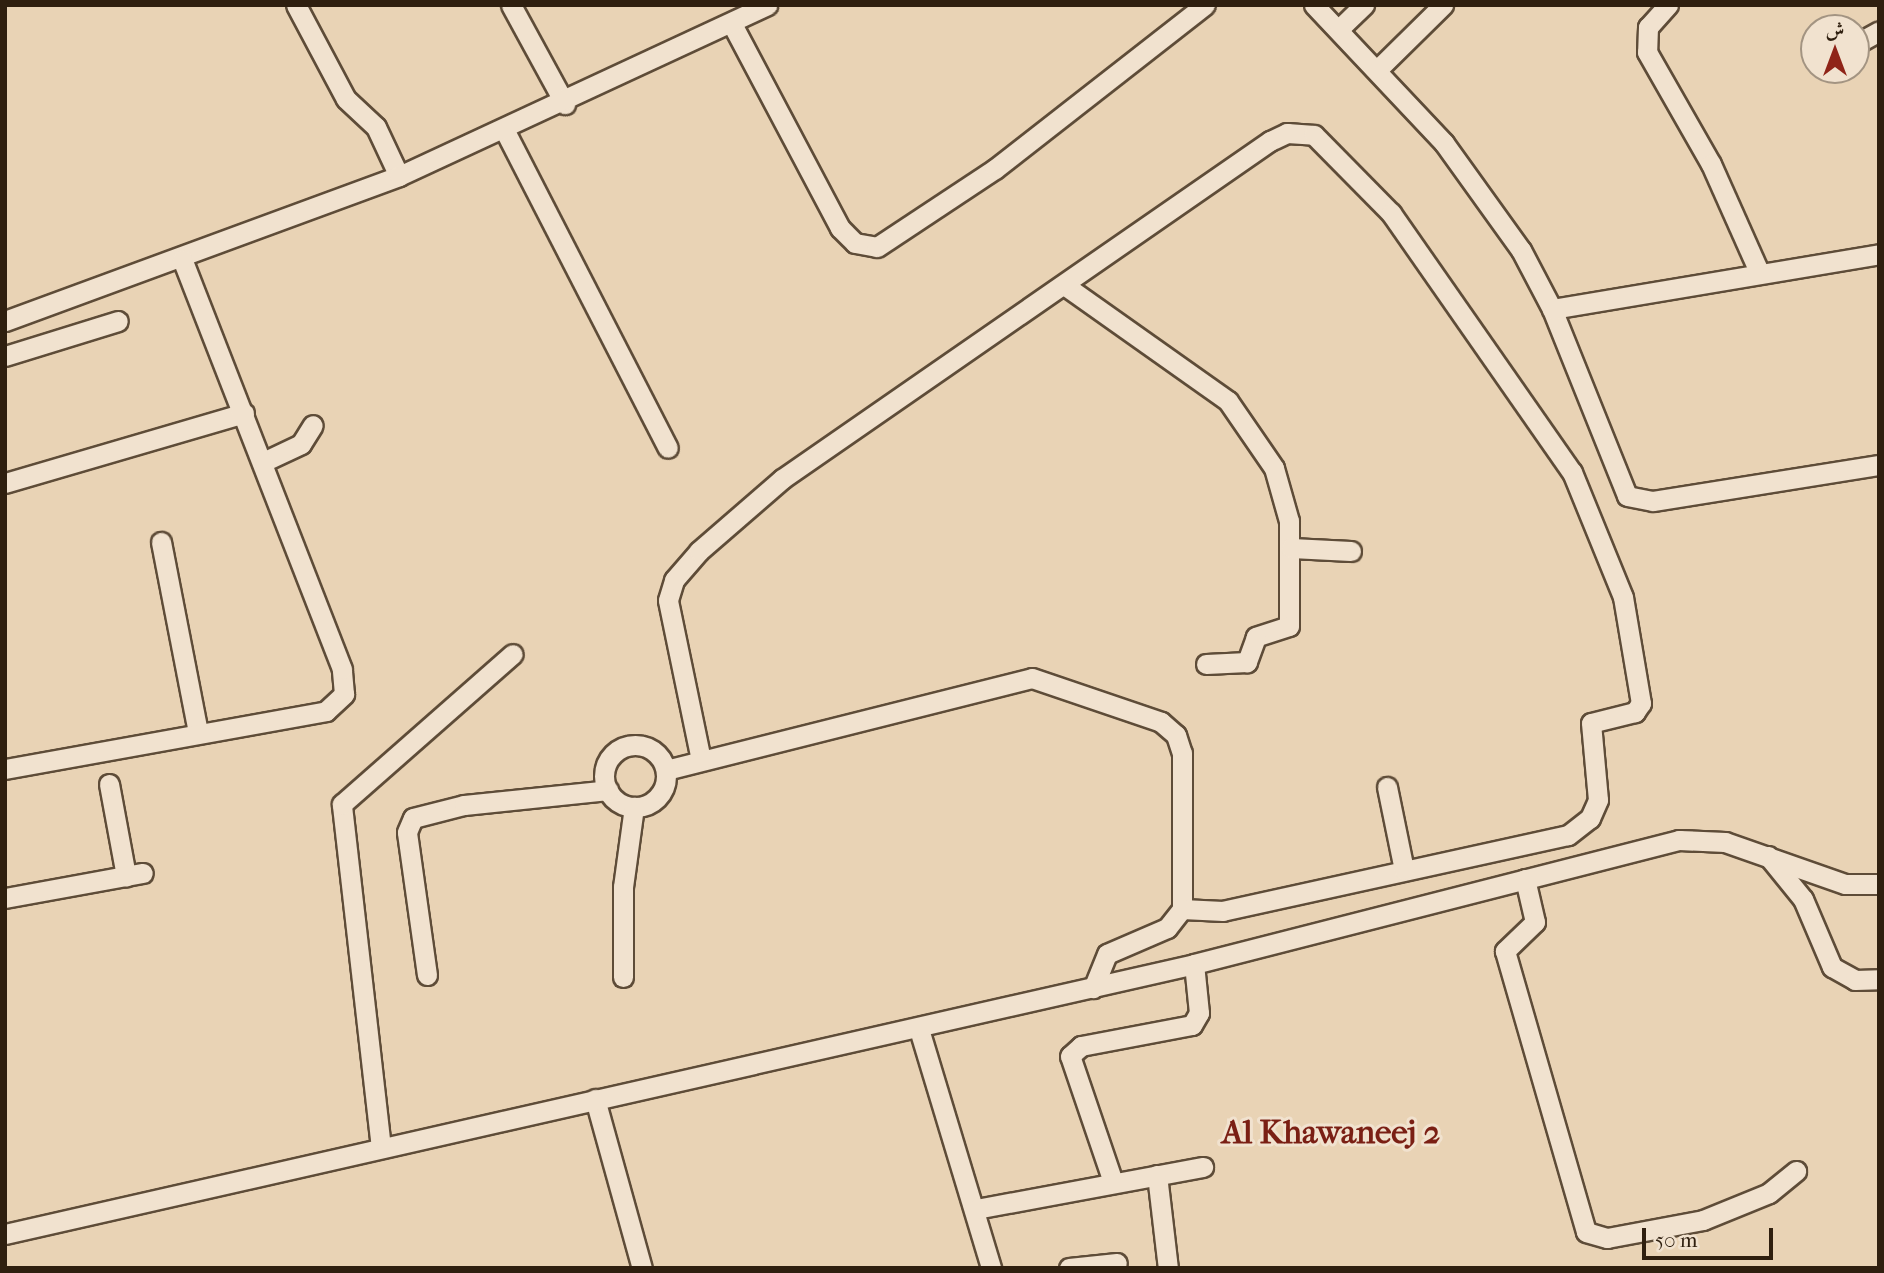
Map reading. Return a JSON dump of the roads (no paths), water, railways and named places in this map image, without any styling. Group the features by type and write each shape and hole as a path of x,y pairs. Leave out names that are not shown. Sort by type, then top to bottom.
{"street":[{"path":"296,5 346,99 376,127 399,176"},
{"path":"511,5 565,104"},
{"path":"5,321 182,259 399,176 565,104 767,5"},
{"path":"732,24 833,212 855,243 877,247 902,235 1205,5"},
{"path":"1314,5 1377,70 1485,195 1552,309 1617,481 1635,500 1879,465"},
{"path":"1339,29 1364,5"},
{"path":"1377,70 1443,5"},
{"path":"1668,5 1648,27 1647,52 1711,164 1759,272"},
{"path":"505,131 668,447"},
{"path":"701,760 669,610 680,571 782,479 1067,287 1270,141 1287,133 1314,135 1391,213 1572,472 1623,597 1642,703 1635,712 1591,723 1598,800 1577,831 1223,911 1182,909"},
{"path":"1552,309 1759,272 1879,254"},
{"path":"5,769 326,711 346,685 263,461 182,259"},
{"path":"1067,287 1207,384 1246,421 1279,481 1291,548 1287,630 1256,637 1247,662 1206,664"},
{"path":"5,356 118,321"},
{"path":"5,483 244,413"},
{"path":"263,461 301,444 313,425"},
{"path":"161,542 198,733"},
{"path":"1291,548 1351,551"},
{"path":"381,1148 342,804 513,654"},
{"path":"666,770 1021,680 1055,681 1105,707 1161,722 1176,735 1182,753 1182,909 1167,928 1107,954 1093,988"},
{"path":"608,790 606,764 628,746 648,748 666,770"},
{"path":"634,807 661,794 666,770"},
{"path":"5,898 134,875 109,784"},
{"path":"1387,788 1404,870"},
{"path":"427,975 407,832 413,818 464,805 608,790 634,807"},
{"path":"623,977 623,887 634,807"},
{"path":"5,1234 1093,988 1694,839 1768,856 1845,884 1879,884"},
{"path":"1768,856 1803,899 1832,967 1855,980 1879,979"},
{"path":"1525,879 1535,922 1505,951 1587,1231 1607,1238 1709,1218 1778,1188 1796,1171"},
{"path":"1113,1182 1100,1136 1080,1099 1072,1052 1192,1025 1199,1013 1194,964"},
{"path":"919,1028 976,1209 991,1268"},
{"path":"595,1099 642,1268"},
{"path":"976,1209 1203,1167"},
{"path":"1157,1175 1168,1268"},
{"path":"1069,1268 1117,1263"}],"district":[{"name":"Al Khawaneej 2","path":"1331,1133"}]}
